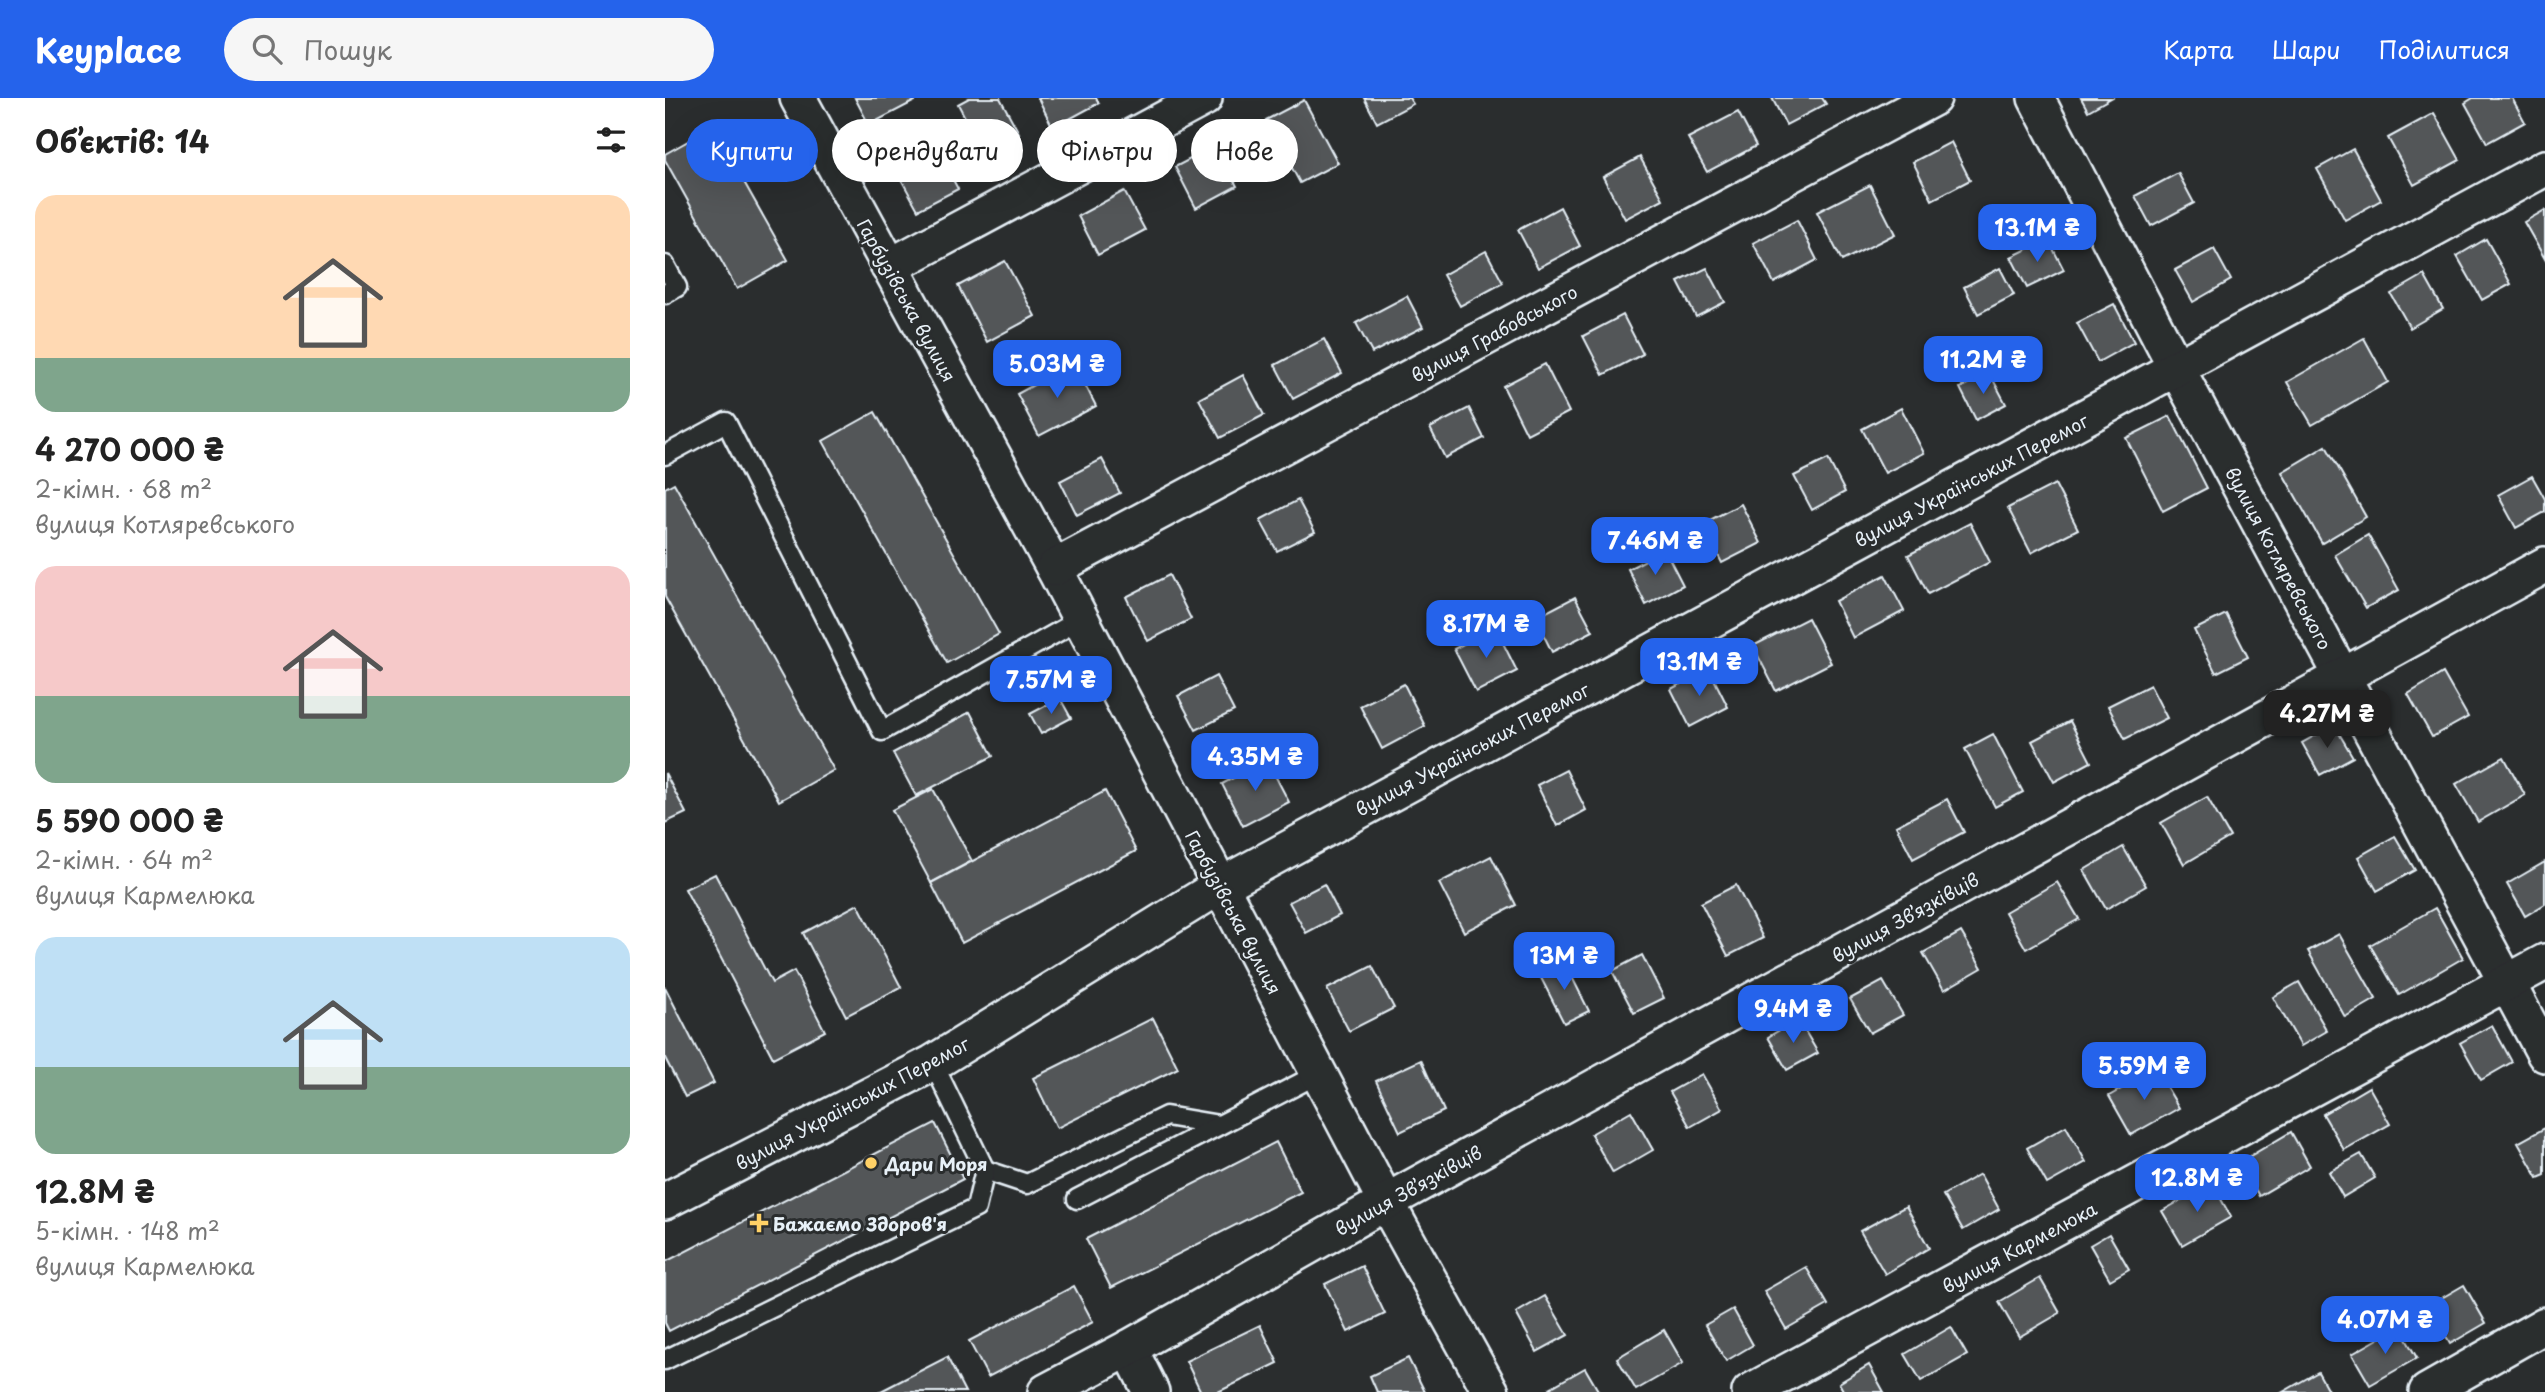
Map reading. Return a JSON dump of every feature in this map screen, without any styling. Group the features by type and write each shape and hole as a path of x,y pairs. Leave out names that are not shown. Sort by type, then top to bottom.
{"street":[{"name":"Гарбузівська вулиця","path":"798,98 1054,568 1385,1202 1491,1392"},
{"path":"889,267 1203,98"},
{"name":"вулиця Грабовського","path":"1054,568 1933,98"},
{"name":"вулиця Котляревського","path":"2036,98 2176,369 2545,1054"},
{"name":"вулиця Українських Перемог","path":"665,1201 933,1063 1220,886 2545,168"},
{"name":"вулиця Звʼязківців","path":"1046,1392 1129,1348 1385,1202 2545,565"},
{"name":"вулиця Кармелюка","path":"1751,1392 2545,962"},
{"path":"2427,1392 2545,1325"},
{"path":"1129,1348 1151,1392"}],"lane":[{"path":"665,265 677,287 665,294"},
{"path":"665,455 726,422 882,731 1081,619"},
{"path":"665,1360 976,1208 985,1170 933,1063"},
{"path":"1077,1199 1318,1074"},
{"path":"985,1170 1027,1184 1166,1116 1219,1125"}],"building":[{"path":"855,98 914,98 915,101 880,119 866,119"},
{"path":"969,98 1000,98 1011,119 966,119 958,104"},
{"path":"1038,98 1096,98 1099,103 1070,119 1048,119"},
{"path":"1364,98 1409,98 1413,104 1377,123"},
{"path":"1772,98 1822,98 1826,104 1786,125"},
{"path":"2081,98 2111,98 2088,111"},
{"path":"2473,98 2512,98 2525,122 2487,143 2465,103"},
{"path":"1304,100 1338,163 1300,183 1298,119 1268,119"},
{"path":"1738,112 1756,146 1707,172 1688,138"},
{"path":"2434,113 2460,160 2414,185 2388,138"},
{"path":"686,142 686,182 744,182 788,260 737,289 665,160 665,154"},
{"path":"1951,142 1970,180 1932,200 1913,162"},
{"path":"2353,149 2381,200 2345,220 2317,169"},
{"path":"1640,157 1663,199 1625,219 1603,177"},
{"path":"1191,159 1191,182 1235,182 1237,186 1196,208 1177,166"},
{"path":"2178,173 2194,203 2151,226 2135,196"},
{"path":"903,182 954,182 958,189 918,210"},
{"path":"1870,185 1895,234 1842,261 1817,212"},
{"path":"1124,191 1145,230 1098,255 1078,216"},
{"path":"1560,207 1580,246 1538,268 1518,230"},
{"path":"2545,210 2545,259 2524,222"},
{"path":"1797,220 1817,260 1774,283 1753,243"},
{"path":"2048,239 2064,270 2027,288 2011,257"},
{"path":"2486,239 2511,284 2482,300 2457,256"},
{"path":"2214,249 2231,280 2193,302 2175,270"},
{"path":"1486,251 1503,283 1460,306 1443,275"},
{"path":"1005,261 1035,316 987,342 958,286"},
{"path":"1707,268 1725,302 1696,317 1678,282"},
{"path":"2000,268 2014,295 1978,314 1964,287"},
{"path":"2424,275 2443,309 2410,328 2391,294"},
{"path":"1407,296 1423,327 1372,353 1356,323"},
{"path":"2114,304 2134,342 2098,362 2077,323"},
{"path":"1623,315 1643,354 1603,375 1583,336"},
{"path":"2364,338 2388,382 2312,425 2287,382"},
{"path":"1324,339 1342,373 1293,399 1275,365"},
{"path":"1074,363 1096,406 1039,436 1017,394"},
{"path":"1545,364 1569,412 1527,434 1503,386"},
{"path":"1989,372 2006,404 1976,420 1960,388"},
{"path":"1243,375 1264,415 1220,438 1199,399"},
{"path":"1469,408 1484,438 1445,458 1430,428"},
{"path":"1901,408 1924,453 1885,473 1862,429"},
{"path":"875,412 999,634 947,663 823,441"},
{"path":"2170,416 2207,488 2163,511 2126,438"},
{"path":"2326,446 2366,517 2322,543 2282,472"},
{"path":"1102,459 1120,493 1077,515 1060,481"},
{"path":"1828,459 1845,492 1812,510 1794,476"},
{"path":"2532,476 2545,499 2545,512 2516,528 2498,495"},
{"path":"674,483 834,770 779,801 665,597 665,488"},
{"path":"2055,484 2078,529 2031,553 2008,508"},
{"path":"1298,500 1315,532 1277,551 1260,520"},
{"path":"1741,504 1761,543 1722,563 1702,524"},
{"path":"1970,523 1990,562 1928,594 1908,555"},
{"path":"2368,535 2399,590 2366,608 2335,555"},
{"path":"1665,550 1683,585 1646,605 1628,569"},
{"path":"1169,575 1191,619 1148,641 1126,597"},
{"path":"1885,575 1904,611 1853,638 1835,601"},
{"path":"1575,597 1593,631 1552,652 1535,618"},
{"path":"2226,614 2248,657 2216,673 2194,630"},
{"path":"1808,618 1831,663 1776,691 1753,646"},
{"path":"1495,627 1517,671 1476,692 1454,649"},
{"path":"1709,669 1728,707 1690,727 1671,689"},
{"path":"2443,673 2468,717 2432,737 2408,694"},
{"path":"1216,676 1234,711 1196,730 1178,696"},
{"path":"1404,684 1425,726 1382,749 1360,706"},
{"path":"2150,685 2167,718 2125,739 2108,706"},
{"path":"1060,698 1071,718 1041,734 1030,714"},
{"path":"970,712 993,756 916,796 893,753"},
{"path":"2070,721 2091,762 2054,782 2032,741"},
{"path":"2334,725 2353,757 2320,775 2302,743"},
{"path":"1993,734 2023,792 1995,807 1965,749"},
{"path":"2504,757 2525,795 2478,822 2456,784"},
{"path":"1267,760 1289,802 1243,826 1222,784"},
{"path":"1566,770 1586,810 1557,826 1537,785"},
{"path":"665,773 686,813 665,823"},
{"path":"933,789 972,861 931,883 892,810"},
{"path":"1105,791 1136,851 962,943 931,883"},
{"path":"2207,797 2230,837 2184,864 2161,823"},
{"path":"1947,799 1964,832 1913,859 1896,826"},
{"path":"2395,836 2415,870 2377,891 2358,857"},
{"path":"2123,847 2146,886 2106,909 2084,870"},
{"path":"1491,856 1516,905 1464,932 1439,883"},
{"path":"2545,862 2545,904 2525,916 2507,884"},
{"path":"715,874 772,983 794,971 825,1031 773,1058 685,889"},
{"path":"2057,882 2079,919 2026,949 2005,912"},
{"path":"1324,884 1340,915 1306,933 1289,902"},
{"path":"1736,885 1763,938 1728,956 1701,903"},
{"path":"858,904 901,987 846,1016 803,933"},
{"path":"2435,908 2463,958 2399,995 2370,945"},
{"path":"1961,932 1982,968 1944,990 1923,953"},
{"path":"2339,934 2376,999 2345,1017 2308,951"},
{"path":"1642,955 1664,998 1634,1013 1612,971"},
{"path":"1564,961 1589,1011 1564,1023 1539,974"},
{"path":"1372,966 1394,1008 1349,1031 1327,989"},
{"path":"1883,981 1903,1015 1870,1033 1850,999"},
{"path":"2299,982 2327,1031 2301,1046 2273,997"},
{"path":"665,987 714,1083 685,1097 665,1058"},
{"path":"1153,1018 1178,1068 1057,1128 1033,1078"},
{"path":"1798,1019 1818,1053 1787,1070 1768,1037"},
{"path":"2492,1025 2512,1062 2481,1080 2460,1043"},
{"path":"1421,1060 1444,1111 1400,1132 1376,1081"},
{"path":"2156,1069 2179,1108 2131,1135 2109,1096"},
{"path":"1702,1074 1722,1109 1690,1127 1670,1092"},
{"path":"2369,1087 2390,1124 2344,1150 2323,1114"},
{"path":"1631,1111 1653,1150 1613,1173 1591,1134"},
{"path":"935,1123 963,1179 669,1331 665,1323 665,1262"},
{"path":"2066,1126 2086,1162 2047,1184 2027,1148"},
{"path":"2545,1128 2545,1175 2538,1178 2518,1143"},
{"path":"2291,1132 2310,1166 2259,1196 2240,1162"},
{"path":"1276,1142 1301,1192 1111,1288 1086,1239"},
{"path":"2361,1154 2375,1178 2343,1197 2329,1172"},
{"path":"1980,1174 1999,1209 1963,1230 1943,1195"},
{"path":"2212,1183 2231,1217 2182,1245 2162,1211"},
{"path":"1906,1206 1929,1248 1885,1274 1860,1231"},
{"path":"2109,1234 2129,1269 2110,1280 2090,1245"},
{"path":"1362,1266 1385,1314 1348,1332 1325,1284"},
{"path":"1806,1267 1828,1305 1786,1329 1764,1291"},
{"path":"2040,1278 2060,1313 2019,1337 1999,1302"},
{"path":"2464,1285 2486,1323 2450,1344 2428,1306"},
{"path":"1074,1286 1093,1322 988,1377 969,1341"},
{"path":"1545,1296 1568,1335 1537,1352 1516,1313"},
{"path":"1733,1309 1753,1345 1726,1361 1705,1325"},
{"path":"1260,1325 1278,1363 1218,1392 1201,1392 1186,1361"},
{"path":"1951,1327 1967,1355 1921,1381 1905,1354"},
{"path":"2399,1327 2417,1358 2370,1385 2352,1354"},
{"path":"1664,1330 1683,1363 1636,1390 1617,1358"},
{"path":"947,1357 965,1392 879,1392"},
{"path":"1408,1358 1425,1392 1377,1392 1370,1376"},
{"path":"1869,1365 1884,1392 1844,1392 1839,1383"},
{"path":"1585,1368 1599,1392 1552,1392 1550,1388"},
{"path":"2318,1372 2329,1392 2283,1392"}],"place":[{"name":"Дари Моря","path":"871,1163"},
{"name":"Бажаємо Здоров'я","path":"759,1223"}]}
